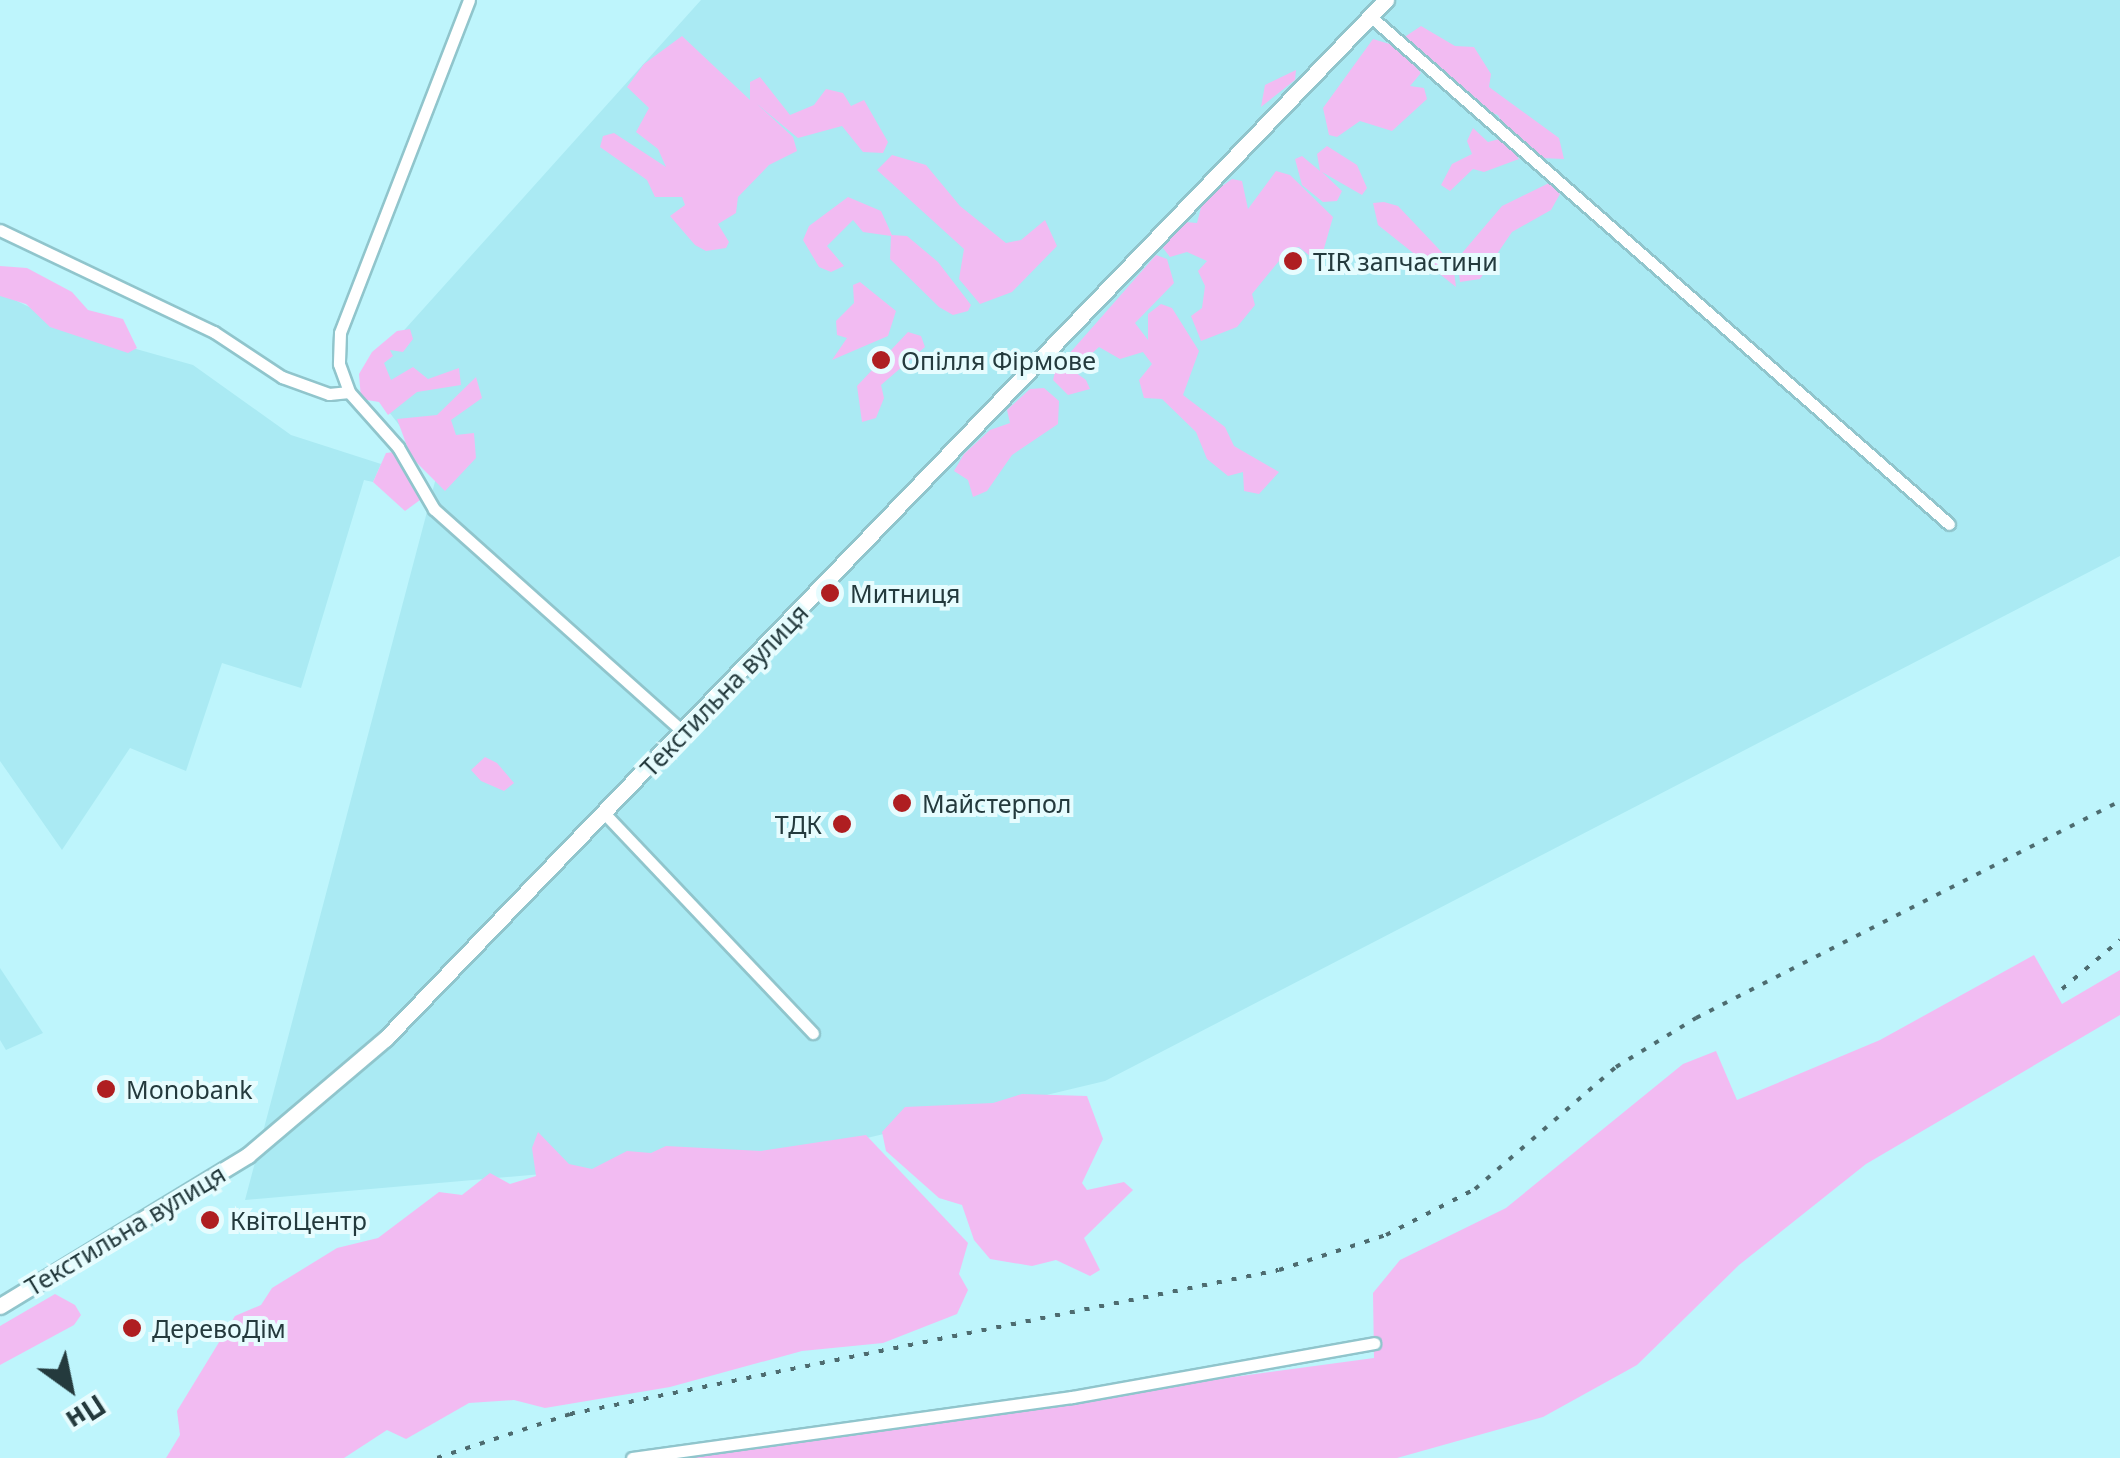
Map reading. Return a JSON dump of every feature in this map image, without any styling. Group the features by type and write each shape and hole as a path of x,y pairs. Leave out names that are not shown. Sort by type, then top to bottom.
{"street":[{"path":"468,0 340,333 339,364 348,392 398,448 434,508 683,732"},
{"name":"Текстильна вулиця","path":"0,1306 282,1130 385,1039 1386,0"},
{"path":"1370,16 1949,524"},
{"path":"0,230 214,332 282,377 329,394 348,392"},
{"path":"605,814 813,1033"},
{"path":"632,1458 1072,1397 1374,1342"}],"shaded area":[{"path":"701,0 2120,0 2120,556 1105,1081 817,1150 245,1200 437,474 362,377"},
{"path":"1421,26 1455,46 1474,47 1491,74 1489,87 1559,138 1564,159 1541,158 1510,138 1498,115 1476,108 1403,38"},
{"path":"682,36 750,100 750,82 760,77 790,115 814,105 826,89 843,93 851,106 864,100 888,142 883,153 863,152 842,126 798,138 757,104 793,137 797,151 769,165 738,197 736,213 718,224 729,242 726,248 706,251 695,245 670,216 685,205 682,197 655,197 647,180 600,147 603,136 614,133 666,167 658,149 636,132 649,108 627,87 644,64"},
{"path":"1373,39 1396,46 1421,73 1410,86 1424,88 1427,99 1392,131 1360,121 1337,137 1329,135 1323,108"},
{"path":"1296,70 1295,80 1261,107 1265,85"},
{"path":"1473,128 1488,142 1503,138 1519,159 1484,172 1473,169 1450,191 1441,185 1452,164 1472,154 1467,141"},
{"path":"1327,146 1357,165 1367,188 1362,195 1322,172 1342,191 1337,201 1323,202 1302,185 1295,159 1302,156 1320,171 1317,154"},
{"path":"892,155 926,165 960,206 1006,243 1021,240 1045,220 1057,246 1012,292 980,304 959,279 964,249 877,170"},
{"path":"1276,171 1290,175 1333,217 1323,252 1316,261 1299,247 1288,250 1252,294 1255,305 1237,327 1201,341 1191,316 1202,308 1205,286 1198,271 1207,261 1187,252 1170,257 1163,248 1168,234 1185,222 1197,223 1203,200 1232,179 1242,181 1248,209"},
{"path":"1549,183 1560,194 1551,210 1512,232 1480,279 1460,282 1457,259 1502,206"},
{"path":"848,197 881,211 892,235 907,236 938,262 971,305 968,311 953,315 939,307 890,259 891,236 863,232 853,220 827,246 844,266 831,272 819,267 803,240 809,226"},
{"path":"1373,203 1398,206 1453,264 1456,287 1378,225"},
{"path":"1156,255 1167,259 1174,283 1135,323 1148,340 1148,314 1161,304 1172,308 1199,351 1183,395 1225,427 1234,446 1279,472 1259,494 1244,491 1243,472 1228,476 1207,459 1196,432 1162,399 1144,398 1139,380 1152,364 1143,352 1120,359 1099,347 1088,357 1068,355"},
{"path":"0,266 27,268 72,292 88,310 123,319 137,348 128,353 50,327 26,304 0,296"},
{"path":"860,282 896,311 888,336 832,360 847,338 837,335 836,321 854,303 853,285"},
{"path":"0,293 90,336 193,365 291,435 381,464 373,482 364,480 301,688 222,663 186,771 130,748 62,850 0,761"},
{"path":"410,329 413,339 403,352 390,350 393,356 384,363 391,380 413,367 428,379 459,368 461,385 417,392 388,415 379,402 361,399 359,374 372,352 397,331"},
{"path":"908,332 921,336 925,347 881,385 884,398 876,418 862,422 857,386"},
{"path":"1058,360 1086,380 1090,389 1068,395 1053,380"},
{"path":"476,377 482,398 451,420 456,435 474,433 476,458 445,491 411,457 397,419 437,415"},
{"path":"1044,388 1059,401 1058,424 1012,455 987,491 973,497 968,480 954,471 964,454 990,430 1010,423 1007,410 1030,389"},
{"path":"394,452 410,470 420,500 405,511 373,482 386,453"},
{"path":"485,757 497,763 514,783 504,791 481,781 471,770"},
{"path":"2034,955 2062,1004 2120,970 2120,1015 1866,1164 1739,1265 1637,1365 1543,1417 1397,1458 689,1458 821,1433 1374,1358 1373,1293 1400,1260 1506,1208 1683,1064 1716,1051 1737,1100 1880,1040"},
{"path":"0,968 43,1033 6,1050 0,1040"},
{"path":"1022,1094 1087,1096 1103,1139 1082,1183 1087,1190 1124,1182 1133,1190 1084,1238 1100,1270 1090,1276 1056,1260 1032,1266 990,1259 974,1240 962,1205 939,1198 886,1151 882,1132 905,1107 993,1103"},
{"path":"538,1132 569,1164 592,1169 627,1151 651,1153 666,1146 761,1151 866,1135 968,1243 959,1274 968,1290 957,1314 883,1343 802,1351 670,1387 545,1408 514,1400 469,1403 406,1439 387,1430 344,1458 166,1458 180,1435 177,1411 235,1316 261,1305 272,1288 337,1248 378,1238 439,1192 462,1195 490,1173 510,1184 536,1176 532,1148"},
{"path":"55,1294 75,1305 81,1315 74,1325 0,1365 0,1326"}],"railway":[{"path":"437,1458 570,1414 1279,1270 1386,1235 1475,1189 1616,1067 1696,1018 2120,801"},
{"path":"2062,989 2120,940"}],"place":[{"name":"TIR запчастини","path":"1293,261"},
{"name":"Опілля Фірмове","path":"881,360"},
{"name":"Митниця","path":"830,593"},
{"name":"Майстерпол","path":"902,803"},
{"name":"ТДК","path":"842,824"},
{"name":"Monobank","path":"106,1089"},
{"name":"КвітоЦентр","path":"210,1220"},
{"name":"ДеревоДім","path":"132,1328"}]}
